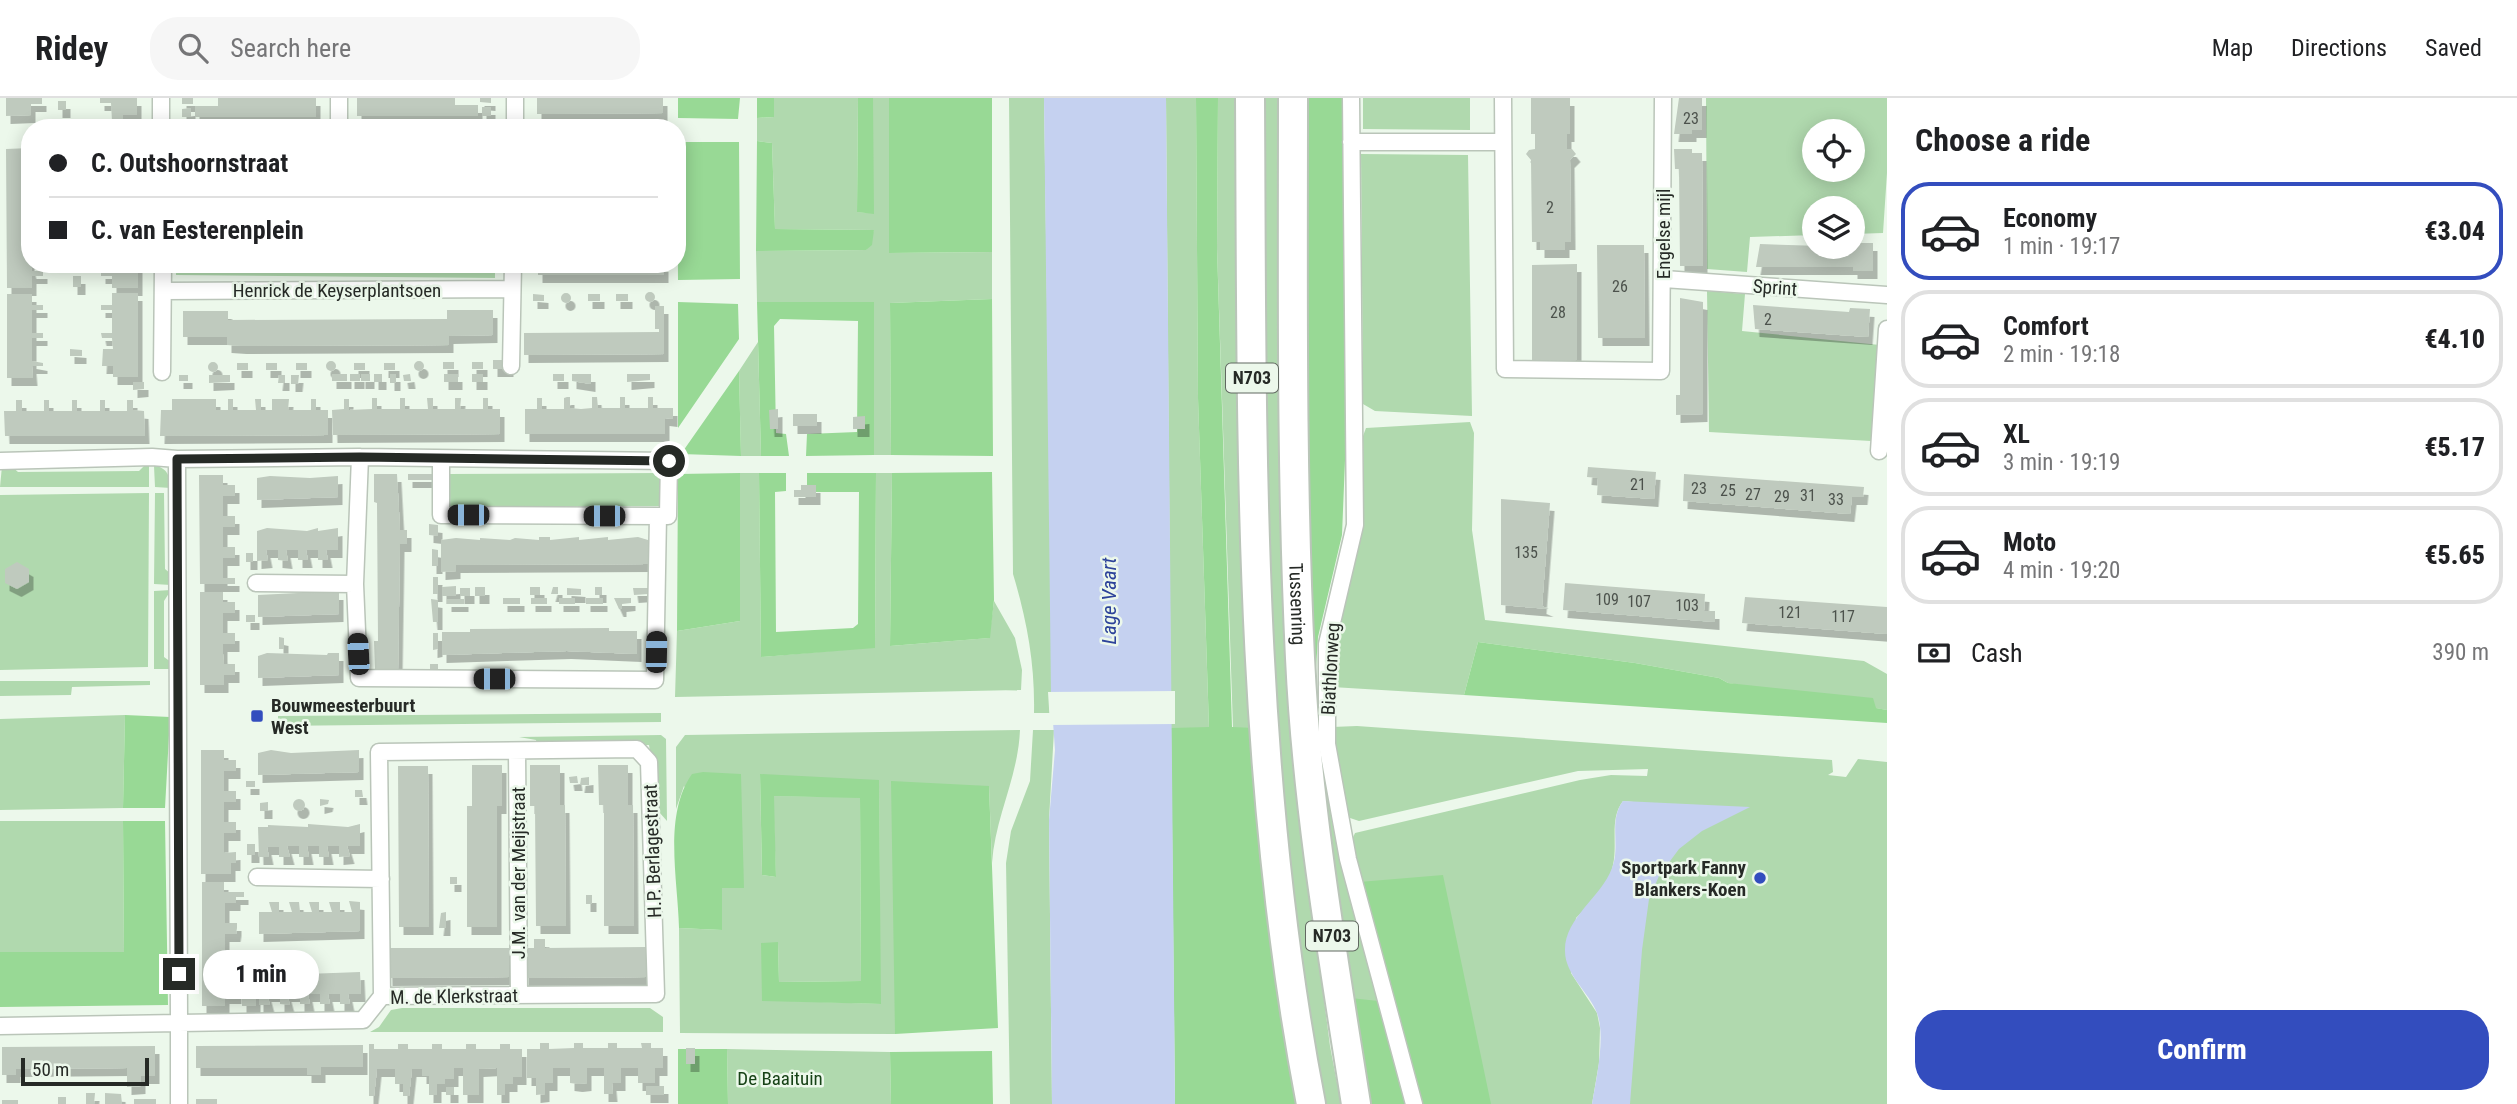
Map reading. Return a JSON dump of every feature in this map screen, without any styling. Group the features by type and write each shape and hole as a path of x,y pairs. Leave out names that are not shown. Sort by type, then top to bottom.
{"highway":[{"name":"Tussenring","path":"1251,98 1254,552 1269,784 1293,1010 1311,1104"},
{"name":"Tussenring","path":"1293,98 1293,314 1300,658 1308,768 1356,1104"}],"street":[{"path":"161,98 161,119"},
{"path":"339,98 339,119"},
{"path":"515,119 516,98"},
{"name":"Biathlonweg","path":"1351,98 1355,525 1327,645 1327,744 1348,859 1414,1104"},
{"path":"1351,142 1502,142 1503,98"},
{"name":"Engelse mijl","path":"1502,142 1505,369 1661,371 1664,279 1663,98"},
{"path":"162,372 163,273"},
{"path":"511,366 513,273"},
{"name":"Sprint","path":"1664,279 1887,295"},
{"name":"Henrick de Keyserplantsoen","path":"163,291 512,289"},
{"path":"1879,451 1887,329"},
{"path":"0,461 152,457 669,461 668,516 441,515 442,460"},
{"path":"360,457 355,584 359,678 655,680 658,516"},
{"path":"177,459 179,1104"},
{"path":"256,583 355,584"},
{"name":"H.P. Berlagestraat","path":"381,879 379,752 637,749 649,762 656,993"},
{"name":"J.M. van der Meijstraat","path":"517,751 519,995"},
{"path":"257,877 381,879 382,996"},
{"name":"M. de Klerkstraat","path":"179,1023 363,1020 382,996 656,993"},
{"path":"0,1026 179,1023"}],"green space":[{"path":"678,98 740,98 738,119 678,118"},
{"path":"757,98 774,98 774,117 757,118"},
{"path":"774,98 858,98 857,212 873,213 873,98 889,98 889,253 992,252 992,299 890,303 891,455 874,455 874,302 757,302 756,251 866,250 874,230 775,229 772,143 757,141 757,118 774,117"},
{"path":"858,98 873,98 874,214 857,212"},
{"path":"889,98 992,98 992,252 889,253"},
{"path":"1009,98 1044,98 1053,713 1034,713 1029,643 1013,574"},
{"path":"1166,98 1196,98 1198,398 1209,728 1171,728"},
{"path":"1196,98 1218,98 1217,248 1232,727 1254,728 1300,1104 1175,1104 1171,728 1209,727 1198,398"},
{"path":"1218,98 1238,98 1254,728 1233,728 1217,248"},
{"path":"1259,98 1278,98 1283,580 1307,867 1330,1046 1341,1104 1318,1104 1307,1048 1272,692"},
{"path":"1304,98 1346,98 1348,386 1342,535 1318,637 1315,684 1304,476"},
{"path":"1363,98 1470,98 1470,130 1363,129"},
{"path":"1706,98 1887,98 1887,173 1883,233 1865,234 1865,196 1802,196 1802,235 1750,237 1747,272 1707,269"},
{"path":"757,141 772,143 775,229 874,230 872,245 866,250 756,251"},
{"path":"686,142 739,142 740,279 678,280 678,273 686,273"},
{"path":"1361,154 1468,155 1472,416 1375,411 1363,404"},
{"path":"495,273 495,278 176,275"},
{"path":"1707,291 1745,294 1742,331 1880,345 1871,441 1709,432"},
{"path":"992,299 993,456 891,455 890,303"},
{"path":"678,302 738,304 739,339 678,428"},
{"path":"757,302 874,302 874,455 806,456 807,434 857,432 858,321 780,319 774,326 776,433 786,434 789,456 761,456"},
{"path":"758,342 761,456 741,456 739,371"},
{"path":"739,371 741,456 681,454"},
{"path":"1470,422 1474,433 1472,530 1485,620 1864,661 1887,674 1887,710 1728,683 1719,678 1635,663 1478,642 1464,695 1332,687 1331,645 1364,525 1363,436 1366,428"},
{"path":"149,465 149,487 0,487 2,466 11,466 18,472 139,471"},
{"path":"154,466 167,473 171,488 155,487"},
{"path":"992,472 994,600 990,638 890,646 892,473"},
{"path":"663,473 662,506 448,507 448,474"},
{"path":"740,473 759,473 761,657 875,647 876,473 892,473 890,646 989,638 994,601 1015,638 1022,670 1021,690 675,697 677,631 740,621"},
{"path":"740,473 740,621 677,631 678,474"},
{"path":"759,473 786,473 786,491 775,492 776,632 853,628 858,624 859,492 807,492 807,473 876,473 875,648 761,657"},
{"path":"149,493 148,667 0,670 0,495"},
{"path":"155,493 164,493 165,569 171,574 171,585 154,584"},
{"path":"171,590 164,601 164,657 171,662 172,669 154,669 154,591"},
{"path":"1478,642 1635,663 1719,678 1728,683 1873,698 1876,708 1887,710 1887,723 1464,695"},
{"path":"0,681 150,681 150,685 72,687 71,695 0,696"},
{"path":"661,713 661,722 272,726 272,721 278,720 278,716"},
{"path":"125,715 123,808 0,810 0,719"},
{"path":"125,715 170,717 165,808 123,808"},
{"path":"1357,726 1832,760 1833,772 1828,775 1846,777 1858,759 1887,762 1887,1104 1612,1104 1644,803 1623,801 1616,816 1611,873 1599,894 1576,918 1571,973 1597,1013 1600,1028 1599,1063 1592,1104 1419,1104 1351,842 1355,833 1580,780 1611,775 1647,776 1648,769 1578,771 1359,821 1347,817 1332,727"},
{"path":"1020,730 1015,765 997,830 992,863 989,786 895,1015 895,1034 680,1033 679,928 722,930 722,887 744,888 684,786 676,809 676,747 685,735","holes":["760,775 879,781 880,1004 762,1000 778,943 779,982 861,981 860,797 773,796 776,877 762,875"]},
{"path":"1033,730 1054,730 1049,820 1052,1104 1010,1104 1006,863 1011,831 1030,781"},
{"path":"661,735 666,739 667,821 659,812 649,745 537,745 536,740 519,737"},
{"path":"692,774 741,774 744,888 722,888 722,930 679,928 675,828 683,790"},
{"path":"760,774 879,780 881,1004 762,1001 761,943 778,942 779,982 861,981 860,798 774,796 776,877 762,875"},
{"path":"891,781 989,786 998,1028 895,1034"},
{"path":"1326,784 1405,1104 1367,1104 1333,868"},
{"path":"0,821 123,821 124,952 0,952"},
{"path":"123,821 165,821 168,1005 0,1007 0,952 124,952"},
{"path":"1443,875 1491,1104 1419,1104 1359,882"},
{"path":"1351,998 1378,1001 1405,1104 1368,1104"},
{"path":"650,1008 663,1017 663,1032 370,1032 379,1027 391,1010"},
{"path":"678,1049 727,1049 728,1104 678,1104"},
{"name":"De Baaituin","path":"727,1049 890,1052 891,1104 728,1104"},
{"path":"992,1051 993,1104 891,1104 890,1052"}],"water":[{"name":"Lage Vaart","path":"1044,98 1166,98 1175,1104 1052,1104 1049,820 1055,750 1051,694"},
{"path":"1623,801 1750,807 1702,831 1679,849 1659,876 1649,899 1642,950 1630,1104 1592,1104 1599,1058 1600,1023 1593,1005 1569,968 1565,951 1566,939 1570,928 1607,879 1612,868 1616,817"}],"pier":[{"path":"1175,691 1175,724 1050,725 1048,692"}],"building":[{"path":"6,98 42,98 42,104 31,104 31,115 6,116"},
{"path":"100,98 137,98 137,115 123,115 123,119 112,119 111,103 100,103"},
{"path":"182,98 193,98 193,104 182,104"},
{"path":"218,98 316,98 316,117 195,117 195,106 218,106"},
{"path":"357,98 455,98 455,105 478,105 478,116 357,116"},
{"path":"480,98 491,98 491,103 480,102"},
{"path":"537,98 663,98 663,113 537,114"},
{"path":"1531,98 1570,98 1570,134 1567,134 1567,149 1572,149 1576,154 1570,160 1571,242 1565,242 1565,250 1540,250 1540,242 1532,242 1531,160 1526,154 1535,149 1535,134 1531,134"},
{"path":"1679,98 1702,98 1702,130 1692,130 1692,134 1674,134"},
{"path":"58,101 66,101 66,110 58,110"},
{"path":"482,107 491,107 491,116 482,116"},
{"path":"191,108 191,117 182,117 182,109"},
{"path":"21,148 21,273 43,273 43,276 32,276 32,288 7,288 6,149"},
{"path":"1674,149 1692,149 1692,153 1702,153 1703,266 1680,266 1679,169 1675,169"},
{"path":"1865,243 1873,243 1873,271 1853,271 1853,267 1756,267 1760,244 1802,245 1802,259 1865,259"},
{"path":"1597,245 1644,245 1645,338 1598,338"},
{"path":"1577,264 1577,360 1532,361 1532,265"},
{"path":"101,273 138,273 138,288 112,288 112,276 101,276"},
{"path":"538,273 664,273 664,275"},
{"path":"73,276 81,276 81,287 73,287"},
{"path":"650,292 655,297 650,302 645,297"},
{"path":"112,293 138,293 138,377 113,377 113,366 102,366 103,349 113,349 112,338 102,338 101,333 112,333 112,310 101,310 101,305 112,305"},
{"path":"566,293 570,294 570,302 566,303 562,302 561,298 562,294"},
{"path":"7,294 32,294 32,305 43,305 43,310 32,310 32,333 43,333 43,338 32,338 32,361 43,363 43,366 32,366 33,378 7,378"},
{"path":"533,294 544,295 544,301 533,301"},
{"path":"588,294 600,294 600,301 588,301"},
{"path":"616,294 628,294 628,301 616,301"},
{"path":"1680,298 1703,302 1703,414 1676,415 1676,395 1680,395"},
{"path":"1753,305 1849,312 1850,308 1870,309 1868,337 1755,329"},
{"path":"655,306 664,306 664,354 524,355 524,333 659,332 659,329 655,329"},
{"path":"447,310 493,310 493,335 449,336 449,345 242,346 227,345 227,337 183,337 183,311 228,311 228,320 447,319"},
{"path":"70,349 82,350 82,356 70,356"},
{"path":"493,360 509,360 509,369 493,369"},
{"path":"331,361 335,362 335,370 331,371 327,370 326,366 327,362"},
{"path":"419,361 423,362 423,370 419,371 415,370 414,366 415,362"},
{"path":"213,362 217,363 217,371 213,372 209,371 208,367 209,363"},
{"path":"443,362 454,362 454,369 443,369"},
{"path":"472,362 483,362 483,369 472,369"},
{"path":"237,363 248,363 248,370 237,370"},
{"path":"266,363 277,363 277,370 266,370"},
{"path":"296,363 307,363 307,370 296,370"},
{"path":"354,363 365,363 365,370 354,370"},
{"path":"384,363 395,363 395,370 384,370"},
{"path":"332,374 347,374 347,381 332,381"},
{"path":"350,374 360,374 360,381 350,381"},
{"path":"361,374 370,374 370,381 361,381"},
{"path":"374,374 382,374 382,382 374,382"},
{"path":"390,374 396,374 396,383 390,383"},
{"path":"410,374 411,381 404,381 403,375"},
{"path":"444,374 458,374 458,382 444,382"},
{"path":"472,374 483,374 483,382 472,382"},
{"path":"553,374 564,374 564,381 553,381"},
{"path":"572,374 591,374 591,384 572,381"},
{"path":"627,374 650,374 650,380 627,382"},
{"path":"179,375 188,375 188,381 179,381"},
{"path":"209,375 230,375 230,382 209,383"},
{"path":"279,375 285,375 285,383 278,383"},
{"path":"291,375 299,375 298,384 291,384"},
{"path":"133,382 144,382 144,389 133,390"},
{"path":"570,397 570,408 581,409 592,408 592,397 597,397 598,408 620,408 620,397 625,397 625,408 648,408 648,397 653,397 653,408 673,408 673,419 665,418 665,434 525,434 525,409 537,409 537,398 542,398 542,409 564,409 564,398"},
{"path":"372,398 377,398 377,409 400,409 400,398 405,398 405,409 428,409 427,398 433,398 433,409 455,409 455,398 461,398 460,409 483,409 483,398 488,398 488,409 500,409 500,434 333,435 332,410 344,409 344,399 349,399 349,410 372,409"},
{"path":"172,399 216,399 216,410 228,410 228,399 233,399 233,410 256,410 255,399 261,399 261,410 272,410 272,399 289,399 288,410 311,410 311,399 316,399 316,410 328,410 328,435 160,436 161,410 172,410"},
{"path":"16,400 22,400 22,411 44,411 44,400 49,400 49,411 72,411 72,400 77,400 77,411 100,411 100,400 105,400 105,411 127,411 127,400 133,400 133,410 144,411 145,436 5,436 4,411 16,411"},
{"path":"778,409 778,429 770,429 769,410"},
{"path":"793,414 817,414 817,426 793,426"},
{"path":"865,416 865,429 853,429 853,417"},
{"path":"1588,467 1656,472 1654,499 1597,495 1598,478 1587,477"},
{"path":"374,474 397,474 400,530 407,530 407,544 400,544 398,670 375,670 374,641 378,641 377,503 374,502"},
{"path":"408,474 438,474 438,480 408,480"},
{"path":"1684,474 1864,487 1863,497 1852,497 1850,514 1683,501"},
{"path":"199,475 223,475 223,485 235,485 235,496 223,496 223,516 235,516 235,527 223,527 223,547 235,547 235,558 223,558 223,578 235,578 235,584 200,584"},
{"path":"338,476 338,497 257,500 257,478"},
{"path":"801,485 816,485 816,497 794,497 794,490 801,490"},
{"path":"1501,499 1550,503 1542,606 1549,609 1501,605"},
{"path":"429,524 438,525 438,536 429,535"},
{"path":"267,528 307,531 318,528 318,531 338,528 338,550 326,550 328,560 318,560 318,550 306,550 308,560 298,560 298,550 286,550 288,561 278,560 278,550 266,550 268,560 257,561 257,531"},
{"path":"539,537 550,537 550,540 579,537 579,540 608,537 608,540 638,537 648,540 648,564 456,565 456,571 441,572 441,540 539,540"},
{"path":"432,549 438,550 438,566 432,566"},
{"path":"246,553 253,553 253,562 246,562"},
{"path":"17,562 29,569 29,582 17,589 5,583 5,569"},
{"path":"433,577 438,577 438,594 433,594"},
{"path":"1565,583 1705,594 1704,611 1715,611 1715,622 1563,610"},
{"path":"456,586 456,596 442,596 442,587"},
{"path":"475,587 485,587 485,596 475,596"},
{"path":"530,587 540,587 540,595 530,595"},
{"path":"553,587 558,587 558,594 551,594"},
{"path":"595,587 602,587 602,595 595,595"},
{"path":"460,588 470,588 470,596 460,596"},
{"path":"567,588 581,589 581,595 567,595"},
{"path":"633,588 648,588 648,594 634,595"},
{"path":"200,592 223,592 223,602 235,602 235,613 223,613 223,633 235,633 235,644 223,644 224,664 235,664 235,675 224,675 224,685 200,685"},
{"path":"339,592 339,614 258,617 258,595"},
{"path":"1745,597 1887,607 1887,634 1742,623"},
{"path":"503,598 520,598 520,604 503,604"},
{"path":"531,598 547,598 547,604 531,604"},
{"path":"559,598 575,598 575,604 559,604"},
{"path":"586,598 603,598 603,604 586,604"},
{"path":"614,598 631,598 631,603 622,604 622,609 619,609"},
{"path":"431,599 438,600 438,622 433,622"},
{"path":"447,599 464,599 464,604 447,604"},
{"path":"246,615 255,615 255,622 246,622"},
{"path":"609,628 609,631 637,631 637,654 567,651 442,655 442,632 470,632 470,629"},
{"path":"433,633 438,633 438,649 433,650"},
{"path":"279,637 284,638 284,649 279,649"},
{"path":"267,653 339,653 339,675 258,678 258,656"},
{"path":"430,664 438,664 438,669 430,669"},
{"path":"201,750 224,750 224,760 236,760 236,771 224,771 224,791 236,791 236,802 224,802 224,822 236,822 236,833 224,833 224,853 236,852 236,863 231,863 231,874 201,874"},
{"path":"271,750 291,753 359,750 359,772 258,775 258,753"},
{"path":"472,765 502,765 502,806 497,806 497,927 467,927 467,806 472,806"},
{"path":"530,765 560,765 560,805 565,805 566,926 536,926 535,806 530,806"},
{"path":"598,765 628,765 628,805 633,805 634,926 604,926 604,805 599,805"},
{"path":"398,766 428,766 429,927 399,927"},
{"path":"577,776 578,783 570,783 569,777"},
{"path":"589,777 589,785 580,785 581,778"},
{"path":"246,781 255,781 255,787 246,787"},
{"path":"355,790 362,790 363,797 355,797"},
{"path":"299,799 305,805 299,811 293,805"},
{"path":"320,799 329,800 328,804 320,806"},
{"path":"268,802 268,811 260,811 260,803"},
{"path":"308,824 348,827 360,824 360,846 347,846 350,856 339,857 339,846 327,846 329,857 319,857 319,846 307,846 309,857 299,857 299,846 287,846 290,857 279,857 279,847 267,847 269,857 259,857 258,827 308,827"},
{"path":"247,844 255,844 255,855 247,855"},
{"path":"450,877 457,877 457,884 450,884"},
{"path":"202,882 224,882 224,892 244,892 244,897 236,897 236,903 225,903 225,923 237,923 237,928 236,934 225,934 225,954 237,954 237,965 225,965 225,985 237,985 237,996 225,996 225,1006 202,1006"},
{"path":"586,895 592,895 592,904 586,904"},
{"path":"349,901 360,902 360,931 259,934 259,912 272,912 269,902 279,902 279,912 292,912 289,902 299,902 300,912 312,912 309,902 319,902 319,912 332,912 329,902 340,902 340,912 352,912"},
{"path":"446,912 446,928 439,928 441,913"},
{"path":"534,939 545,939 545,948 646,947 646,977 524,978 524,948 534,948"},
{"path":"387,948 509,948 509,977 388,978"},
{"path":"269,972 280,972 280,975 360,972 361,994 348,994 350,1004 340,1004 340,994 328,994 330,1004 320,1004 320,994 308,994 310,1004 300,1004 300,994 287,994 290,1005 280,1004 280,994 267,994 270,1005 259,1005 259,975 269,975"},
{"path":"242,990 256,990 256,1006 242,1006"},
{"path":"540,1043 549,1043 549,1049 574,1048 574,1043 583,1043 583,1048 608,1048 608,1043 617,1043 617,1048 642,1048 641,1043 651,1043 651,1048 663,1048 663,1068 655,1068 655,1083 638,1083 638,1068 621,1068 621,1083 612,1083 613,1094 604,1094 604,1068 587,1068 587,1083 578,1084 570,1083 570,1068 553,1068 553,1083 545,1083 545,1094 536,1095 536,1078 527,1078 527,1049 540,1049"},
{"path":"369,1044 374,1044 374,1049 398,1049 398,1044 408,1044 408,1049 432,1049 432,1044 442,1044 442,1049 466,1049 466,1044 476,1044 476,1049 500,1049 500,1044 510,1044 510,1049 522,1049 522,1077 513,1077 513,1084 505,1084 505,1095 497,1095 497,1068 479,1069 479,1095 463,1095 463,1068 454,1068 454,1079 445,1079 445,1084 437,1084 437,1095 429,1095 429,1076 422,1076 422,1069 412,1069 409,1096 403,1096 403,1084 395,1084 395,1069 377,1069 374,1096 369,1096"},
{"path":"363,1045 363,1067 321,1067 321,1075 307,1075 307,1068 196,1068 196,1046"},
{"path":"155,1046 155,1076 141,1076 141,1086 127,1087 127,1068 16,1069 16,1075 2,1075 2,1047"},
{"path":"686,1048 695,1048 695,1064 686,1064"},
{"path":"646,1086 664,1086 664,1095 646,1095"},
{"path":"446,1087 454,1087 454,1095 446,1095"},
{"path":"86,1093 95,1093 94,1104 86,1104"},
{"path":"105,1093 121,1094 122,1104 105,1104"},
{"path":"58,1097 66,1097 66,1104 58,1104"},
{"path":"134,1099 156,1099 156,1104 134,1104"},
{"path":"196,1099 217,1099 217,1104 196,1104"},
{"path":"2,1100 18,1100 18,1104 2,1104"}],"place":[{"name":"Bouwmeesterbuurt West","path":"257,716"},
{"name":"Sportpark Fanny Blankers-Koen","path":"1760,878"}],"route":[{"path":"179,974 177,459 360,457 669,461"}]}
